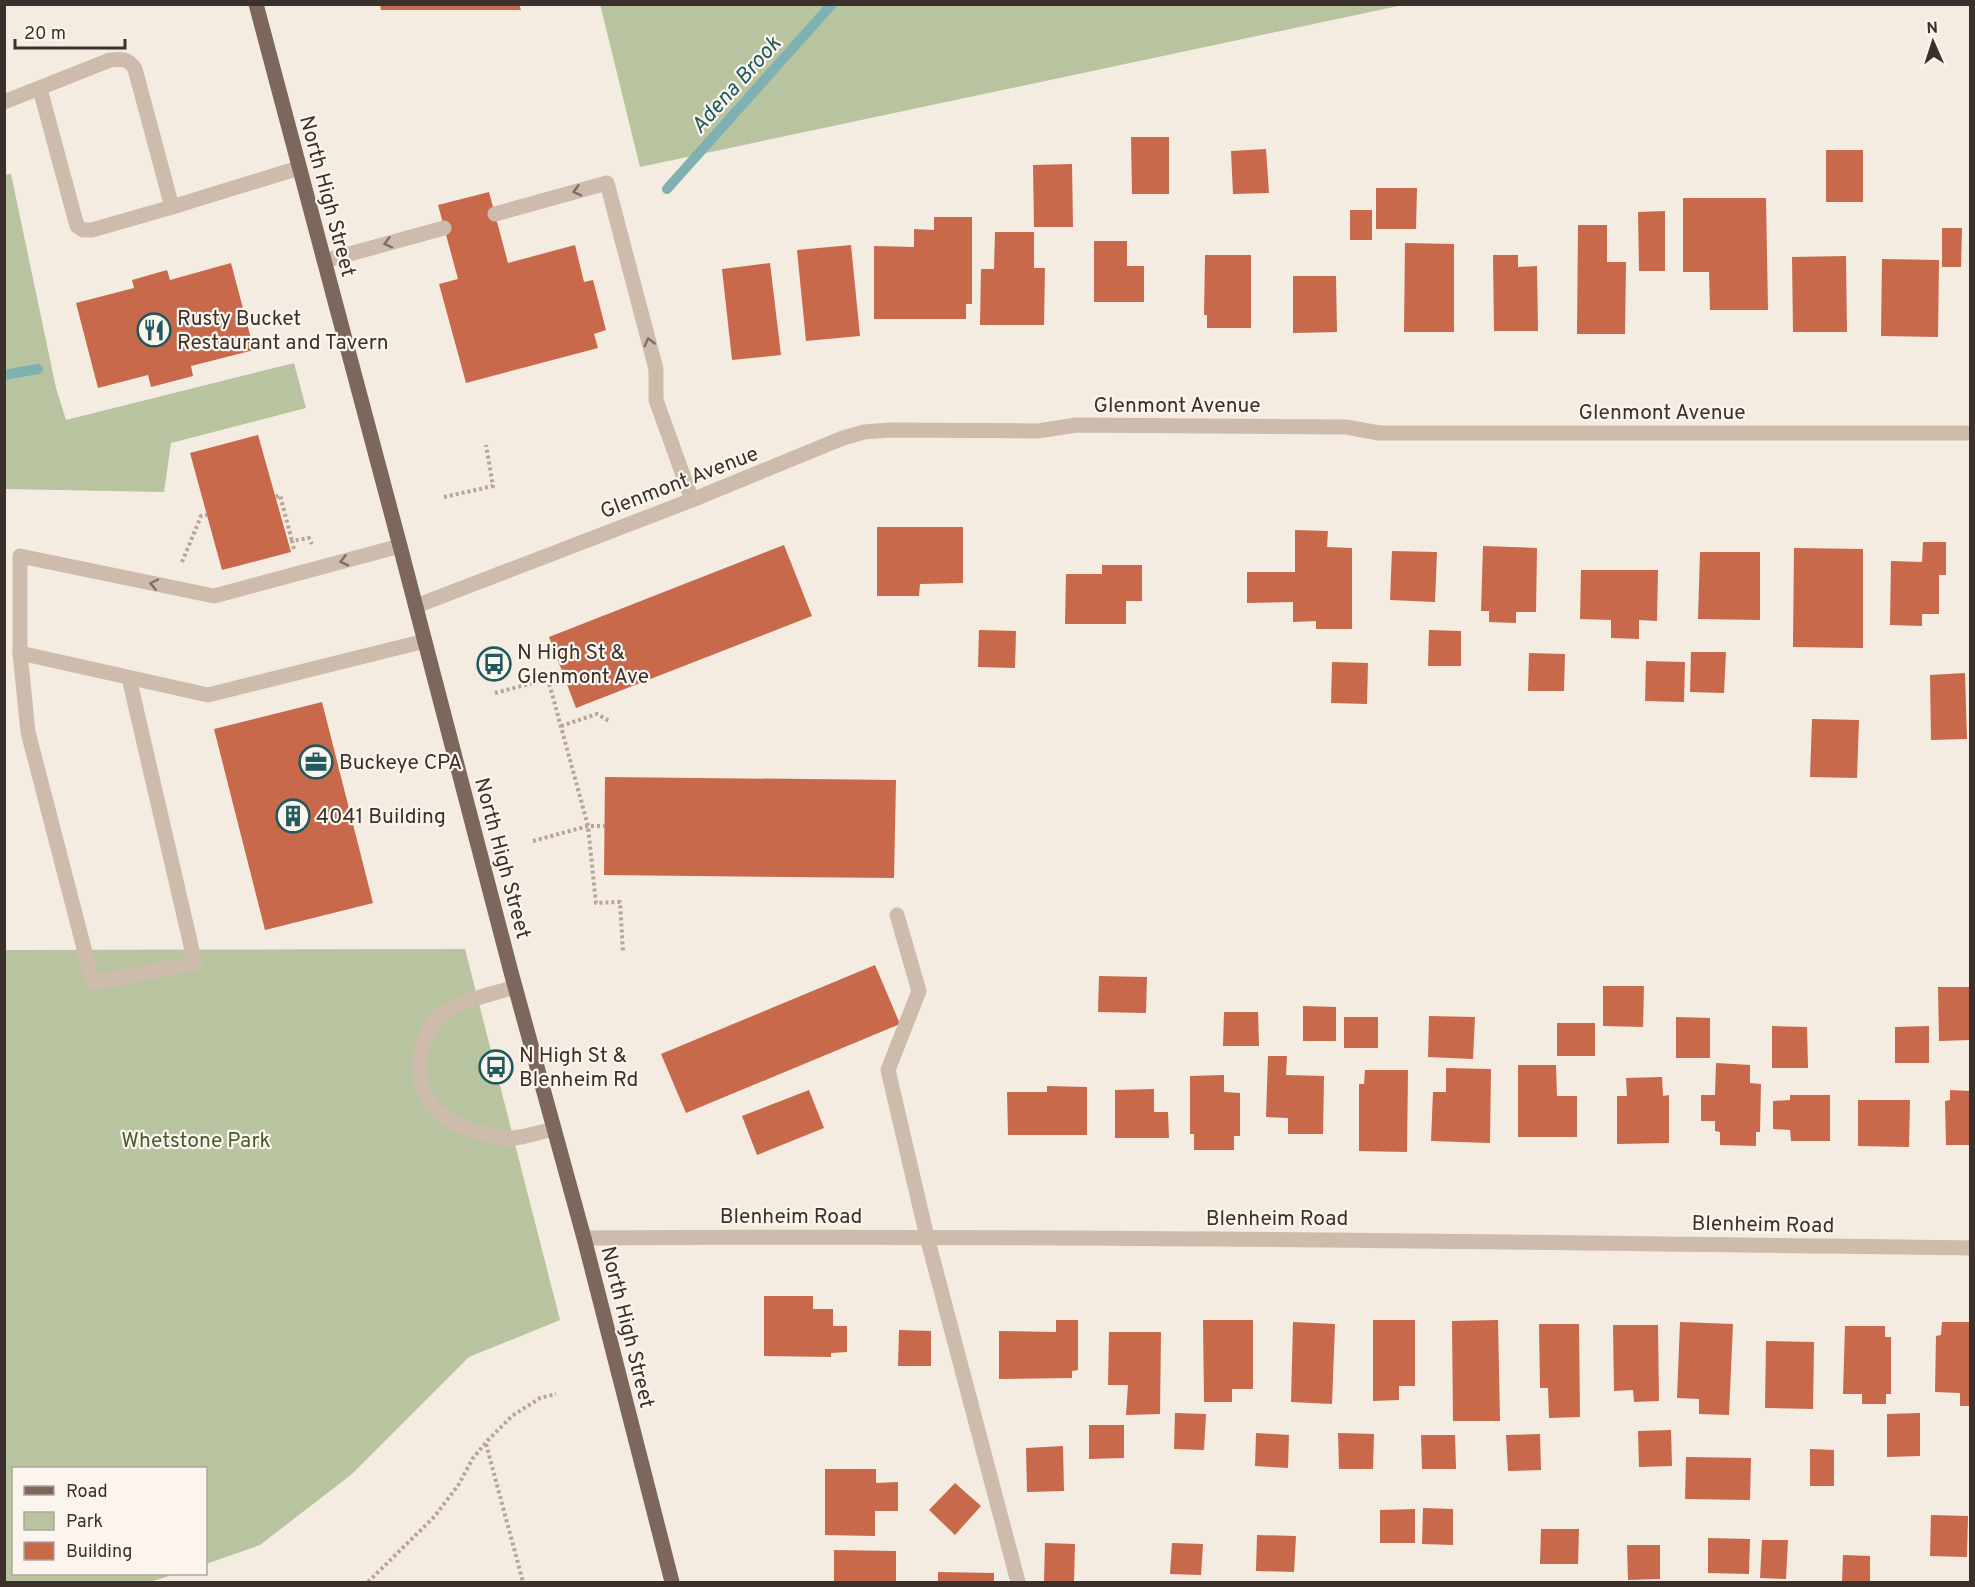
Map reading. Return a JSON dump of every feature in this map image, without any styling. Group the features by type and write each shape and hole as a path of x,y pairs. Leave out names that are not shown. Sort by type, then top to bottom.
{"main road":[{"name":"North High Street","path":"256,4 515,987 584,1238 672,1582"}],"street":[{"path":"4,102 110,60 130,61 135,69 172,207"},
{"path":"40,88 77,226 83,230 92,230 299,168"},
{"path":"495,214 607,183 656,369 656,400 692,500"},
{"path":"324,261 444,228"},
{"name":"Glenmont Avenue","path":"416,606 692,500 843,438 864,432 890,430 1038,431 1076,425 1195,425 1346,427 1379,433 1971,433"},
{"path":"129,678 195,963 93,983 28,732 20,653 20,556 214,596 400,546"},
{"path":"20,653 208,695 425,641"},
{"path":"897,915 919,991 888,1070 927,1237 1018,1582"},
{"path":"515,987 451,1008 428,1029 420,1049 419,1066 424,1092 439,1112 460,1125 491,1136 508,1138 554,1129"},
{"name":"Blenheim Road","path":"584,1238 927,1237 1347,1240 1971,1248"}],"path":[{"path":"444,497 493,486 486,445"},
{"path":"276,496 280,495 292,542"},
{"path":"172,587 201,516 207,515"},
{"path":"495,693 548,679 588,826 597,903 620,903 622,952"},
{"path":"561,726 597,714 611,722"},
{"path":"533,841 588,826 605,826"},
{"path":"368,1582 435,1516 459,1484 473,1458 512,1416 540,1398 556,1394"},
{"path":"486,1444 523,1582"}],"green space":[{"path":"600,4 1403,4 1403,5 640,167"},
{"path":"11,174 56,388 66,420 294,363 306,408 171,443 164,492 5,489 4,175"},
{"name":"Whetstone Park","path":"465,949 560,1320 469,1357 352,1474 260,1545 207,1564 207,1467 12,1467 12,1575 173,1575 149,1582 5,1582 4,950"}],"building":[{"path":"380,4 519,4 521,10 381,10"},
{"path":"1131,137 1169,137 1169,194 1132,194"},
{"path":"1266,149 1269,193 1233,194 1231,151"},
{"path":"1826,150 1863,150 1863,202 1826,202"},
{"path":"1072,164 1073,227 1034,227 1033,165"},
{"path":"1376,188 1417,188 1416,229 1376,229"},
{"path":"489,192 508,263 575,245 584,282 593,280 606,330 594,334 598,348 466,383 439,284 458,279 438,205"},
{"path":"1683,198 1766,198 1768,310 1710,310 1709,272 1683,272"},
{"path":"1350,210 1372,210 1372,240 1350,240"},
{"path":"1665,211 1665,271 1639,271 1638,212"},
{"path":"934,217 972,217 972,304 966,304 966,319 874,319 874,246 914,247 914,229 934,230"},
{"path":"1578,225 1607,225 1607,262 1626,262 1625,334 1577,334"},
{"path":"1942,228 1962,228 1961,267 1942,267"},
{"path":"995,232 1034,232 1034,268 1045,268 1044,325 980,325 981,269 994,269"},
{"path":"1094,241 1127,241 1127,266 1144,266 1144,302 1094,302"},
{"path":"1405,243 1454,244 1454,332 1404,332"},
{"path":"851,245 860,336 806,341 797,250"},
{"path":"1205,255 1251,255 1251,328 1207,328 1207,315 1204,315"},
{"path":"1493,255 1518,255 1518,267 1537,266 1538,331 1494,331"},
{"path":"1846,256 1847,332 1793,332 1792,257"},
{"path":"1882,259 1939,260 1938,337 1881,336"},
{"path":"231,263 254,350 191,366 193,376 151,387 148,375 98,388 76,303 134,288 132,280 167,270 170,280"},
{"path":"770,263 781,355 732,360 722,269"},
{"path":"1293,276 1336,276 1337,332 1293,333"},
{"path":"258,435 291,552 222,570 190,453"},
{"path":"877,527 963,527 963,583 920,584 919,596 877,596"},
{"path":"1295,530 1328,531 1327,547 1352,548 1352,629 1316,629 1316,621 1293,622 1293,602 1247,603 1247,572 1295,572"},
{"path":"1923,542 1946,542 1946,575 1939,575 1939,614 1922,614 1922,626 1890,625 1891,561 1922,562"},
{"path":"784,545 812,616 576,708 549,637"},
{"path":"1483,546 1537,548 1536,612 1516,612 1516,623 1489,622 1489,611 1481,611"},
{"path":"1794,548 1863,549 1863,648 1793,647"},
{"path":"1392,551 1437,552 1435,602 1390,600"},
{"path":"1700,552 1760,552 1760,620 1698,619"},
{"path":"1102,565 1142,565 1142,601 1126,601 1126,624 1065,624 1066,574 1102,574"},
{"path":"1581,570 1658,570 1657,621 1639,620 1639,639 1611,638 1611,620 1580,619"},
{"path":"979,630 1016,631 1015,668 978,667"},
{"path":"1429,630 1461,631 1461,666 1428,666"},
{"path":"1691,652 1726,652 1724,693 1690,692"},
{"path":"1529,653 1565,654 1564,691 1528,691"},
{"path":"1646,661 1685,662 1684,702 1645,701"},
{"path":"1332,662 1368,663 1367,704 1331,703"},
{"path":"1965,673 1967,739 1931,740 1930,675"},
{"name":"4041 Building","path":"322,702 373,903 265,930 214,729"},
{"path":"1812,719 1859,720 1857,778 1810,777"},
{"path":"605,777 896,780 894,878 604,875"},
{"path":"875,965 900,1024 686,1113 661,1054"},
{"path":"1099,976 1147,977 1146,1013 1098,1012"},
{"path":"1603,986 1644,986 1643,1027 1603,1026"},
{"path":"1938,987 1970,987 1970,1040 1939,1041"},
{"path":"1303,1006 1336,1007 1336,1041 1303,1041"},
{"path":"1224,1012 1258,1012 1259,1046 1223,1046"},
{"path":"1429,1016 1475,1017 1473,1059 1428,1057"},
{"path":"1344,1017 1378,1017 1378,1048 1344,1048"},
{"path":"1676,1017 1710,1018 1710,1058 1676,1058"},
{"path":"1557,1023 1595,1023 1595,1056 1557,1056"},
{"path":"1772,1026 1807,1027 1808,1068 1772,1068"},
{"path":"1929,1026 1929,1063 1895,1063 1895,1027"},
{"path":"1268,1056 1287,1056 1286,1075 1324,1076 1323,1134 1288,1134 1288,1118 1266,1117"},
{"path":"1716,1063 1750,1065 1750,1083 1761,1084 1760,1132 1756,1132 1756,1146 1720,1145 1720,1132 1715,1131 1715,1121 1701,1121 1701,1095 1715,1095"},
{"path":"1518,1065 1556,1065 1557,1096 1577,1096 1577,1137 1518,1137"},
{"path":"1446,1068 1491,1069 1490,1143 1431,1141 1433,1092 1446,1092"},
{"path":"1365,1070 1408,1070 1407,1152 1359,1151 1359,1084 1364,1084"},
{"path":"1224,1075 1224,1092 1240,1093 1240,1136 1234,1136 1234,1150 1194,1150 1194,1134 1190,1134 1190,1076"},
{"path":"1662,1077 1663,1096 1669,1095 1669,1143 1617,1144 1617,1096 1627,1096 1626,1078"},
{"path":"1047,1086 1087,1087 1087,1135 1008,1135 1007,1092 1047,1092"},
{"path":"1154,1089 1154,1112 1168,1112 1169,1138 1115,1138 1115,1090"},
{"path":"809,1090 824,1128 757,1155 742,1116"},
{"path":"1950,1090 1970,1091 1970,1145 1946,1145 1945,1101 1950,1100"},
{"path":"1790,1095 1830,1095 1830,1141 1791,1141 1790,1130 1773,1129 1773,1101 1790,1100"},
{"path":"1858,1100 1910,1100 1909,1147 1858,1146"},
{"path":"764,1296 813,1296 813,1309 833,1309 833,1326 847,1326 847,1352 831,1353 831,1357 764,1356"},
{"path":"1056,1320 1078,1320 1078,1370 1072,1371 1072,1378 999,1379 999,1331 1056,1332"},
{"path":"1203,1320 1253,1320 1253,1389 1232,1389 1232,1402 1204,1402"},
{"path":"1373,1320 1415,1320 1415,1386 1399,1386 1399,1400 1373,1401"},
{"path":"1498,1320 1500,1421 1453,1421 1452,1321"},
{"path":"1293,1322 1335,1324 1332,1404 1291,1402"},
{"path":"1680,1322 1733,1324 1729,1415 1699,1414 1699,1399 1677,1398"},
{"path":"1942,1322 1970,1322 1970,1406 1960,1406 1960,1393 1935,1392 1936,1336 1941,1335"},
{"path":"1539,1324 1579,1324 1580,1417 1549,1418 1548,1388 1540,1388"},
{"path":"1613,1325 1658,1325 1659,1401 1634,1402 1633,1390 1614,1391"},
{"path":"1845,1326 1885,1326 1885,1337 1891,1337 1891,1394 1886,1394 1886,1404 1862,1404 1862,1394 1843,1394"},
{"path":"899,1330 931,1331 931,1366 898,1366"},
{"path":"1109,1332 1161,1332 1160,1414 1126,1415 1128,1385 1108,1385"},
{"path":"1766,1341 1814,1342 1813,1409 1765,1408"},
{"path":"1175,1413 1206,1414 1204,1450 1174,1449"},
{"path":"1920,1413 1920,1456 1887,1457 1887,1414"},
{"path":"1089,1425 1124,1425 1124,1458 1089,1459"},
{"path":"1671,1430 1672,1466 1639,1467 1638,1431"},
{"path":"1256,1433 1289,1435 1288,1468 1255,1466"},
{"path":"1338,1433 1374,1434 1373,1469 1339,1469"},
{"path":"1540,1434 1541,1470 1508,1471 1506,1435"},
{"path":"1421,1435 1455,1435 1456,1469 1422,1469"},
{"path":"1063,1446 1064,1491 1027,1492 1026,1448"},
{"path":"1810,1449 1834,1450 1834,1486 1810,1486"},
{"path":"1686,1457 1751,1458 1750,1500 1685,1499"},
{"path":"825,1469 876,1469 876,1483 898,1482 898,1511 875,1511 875,1536 825,1535"},
{"path":"955,1483 981,1506 955,1535 929,1510"},
{"path":"1423,1508 1453,1509 1453,1545 1422,1544"},
{"path":"1415,1509 1415,1543 1380,1543 1380,1510"},
{"path":"1931,1515 1968,1516 1967,1557 1930,1556"},
{"path":"1541,1529 1579,1529 1578,1564 1540,1564"},
{"path":"1257,1535 1296,1536 1294,1572 1256,1571"},
{"path":"1708,1538 1750,1539 1749,1574 1708,1573"},
{"path":"1762,1540 1788,1540 1786,1579 1760,1578"},
{"path":"1045,1543 1075,1544 1074,1582 1044,1582"},
{"path":"1172,1543 1203,1544 1201,1575 1170,1574"},
{"path":"1627,1545 1660,1545 1660,1579 1628,1580"},
{"path":"834,1550 896,1551 896,1582 834,1582"},
{"path":"1843,1555 1870,1556 1870,1582 1842,1582"},
{"path":"938,1572 994,1573 994,1582 938,1582"}],"waterway":[{"name":"Adena Brook","path":"667,189 832,4"},
{"name":"Adena Brook","path":"4,375 38,369"}],"place":[{"name":"Rusty Bucket Restaurant and Tavern","path":"154,330"},
{"name":"N High St & Glenmont Ave","path":"494,664"},
{"name":"Buckeye CPA","path":"316,762"},
{"name":"4041 Building","path":"293,816"},
{"name":"N High St & Blenheim Rd","path":"496,1067"}]}
